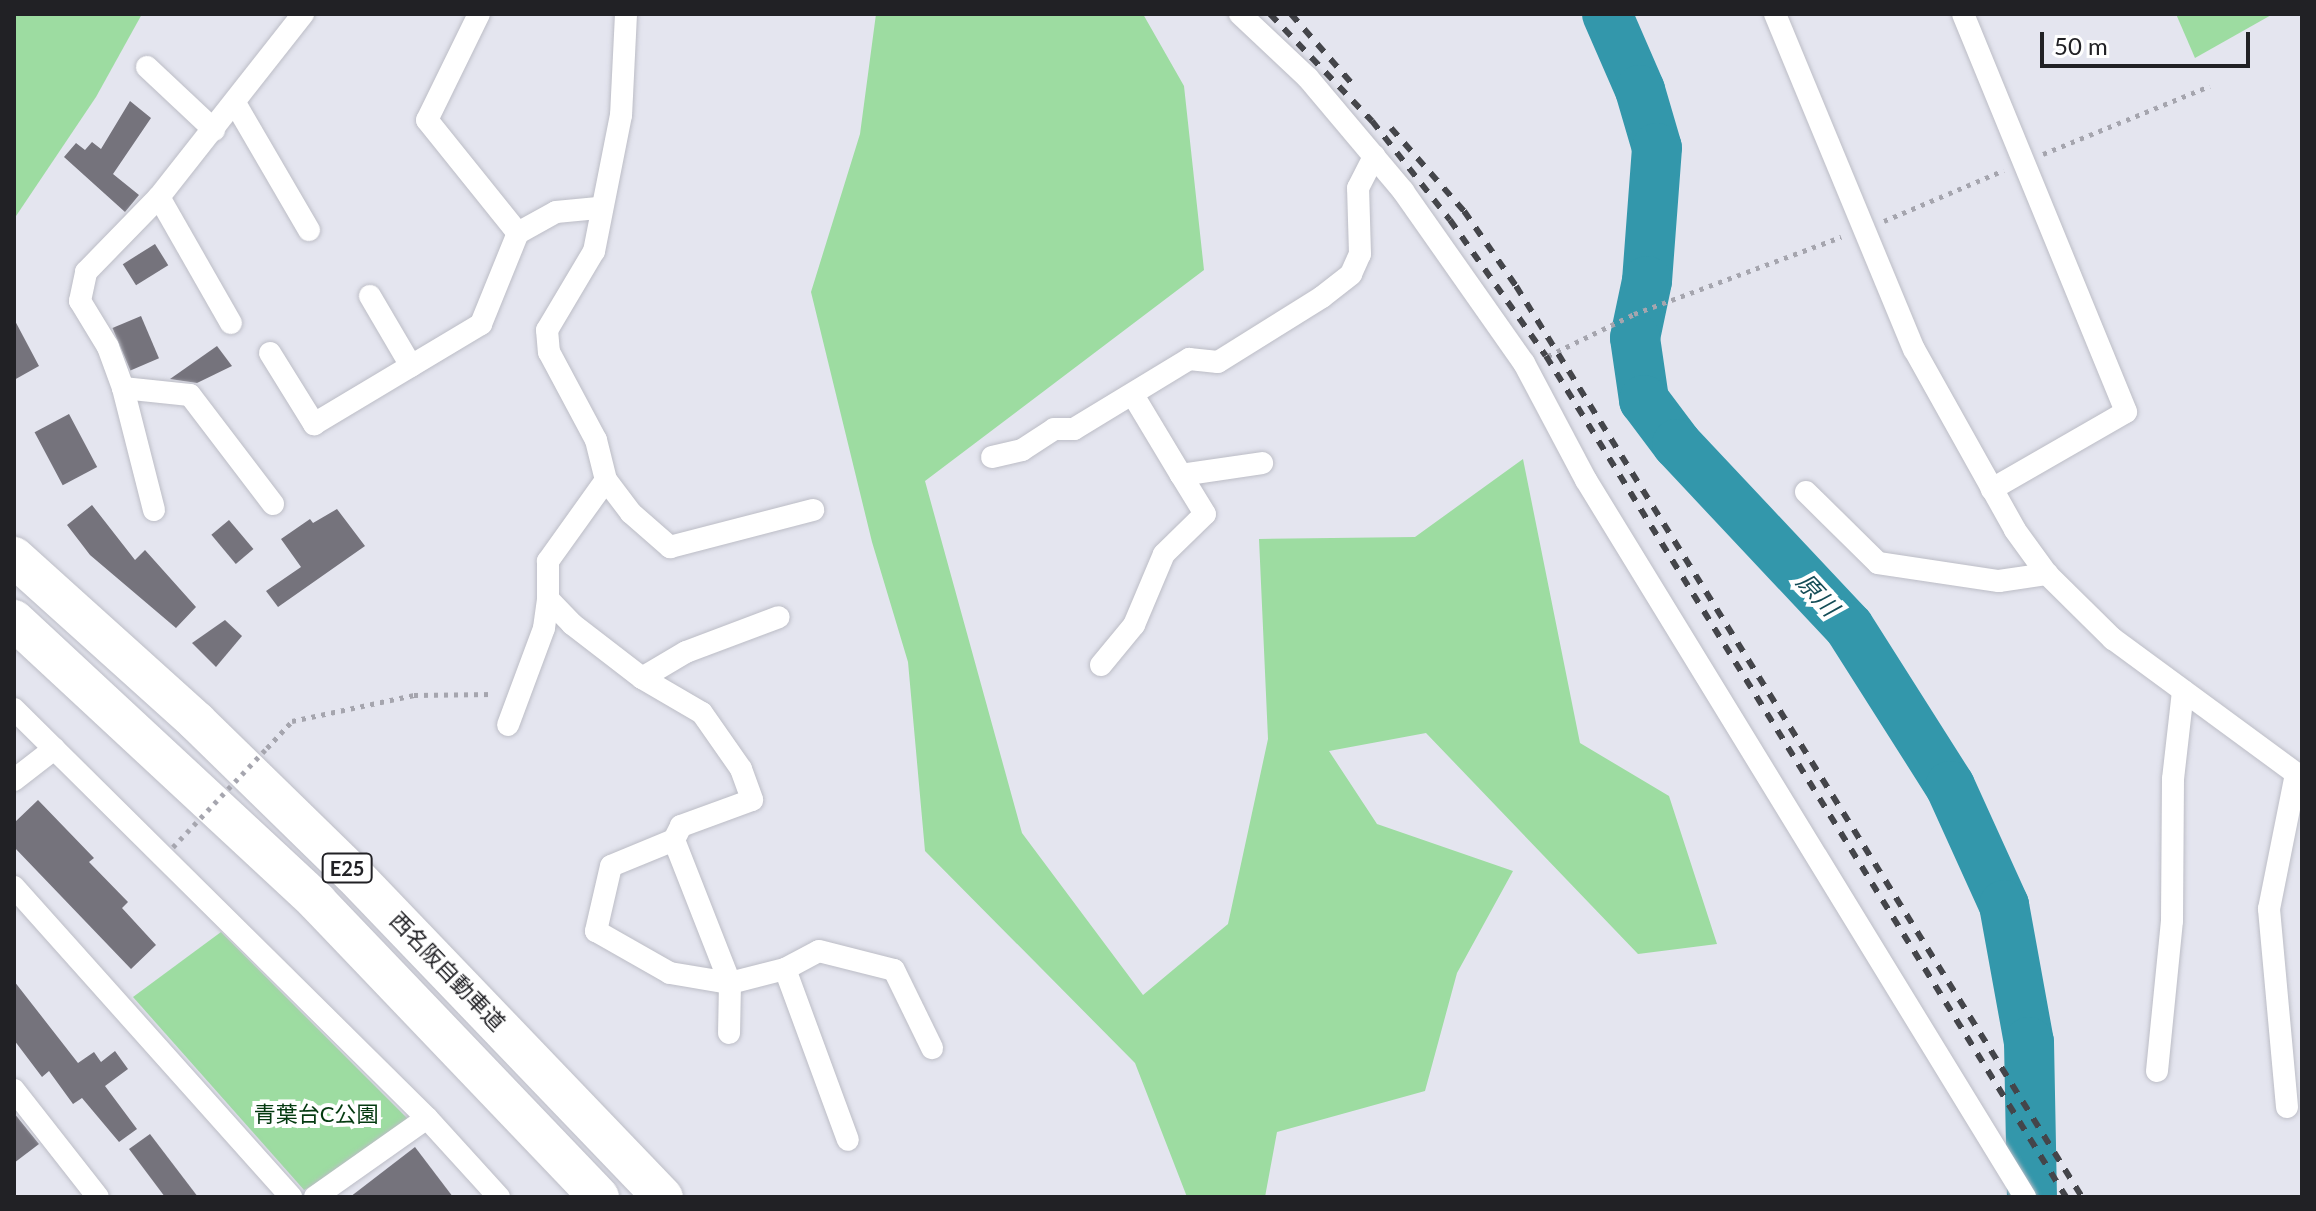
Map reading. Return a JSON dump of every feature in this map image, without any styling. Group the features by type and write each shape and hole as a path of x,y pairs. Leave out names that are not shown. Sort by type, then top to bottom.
{"highway":[{"name":"西名阪自動車道","path":"14,557 197,722 352,873 663,1197"},
{"name":"西名阪自動車道","path":"14,620 317,902 599,1197"}],"street":[{"path":"154,510 123,388 108,347 80,301 86,272 159,197 303,14"},
{"path":"479,14 427,120 518,233"},
{"path":"626,14 621,115 598,208 594,251 547,330 549,352 596,440 606,480 631,513 670,547 813,510"},
{"path":"1240,14 1308,78 1374,156 1524,363 1586,480 2025,1197"},
{"path":"1775,14 1914,349 1992,489 2047,574 2113,639 2299,776 2269,909 2287,1107"},
{"path":"1963,14 2126,412 1992,489"},
{"path":"147,67 214,130"},
{"path":"235,103 309,230"},
{"path":"992,457 1022,450 1054,429 1074,429 1133,395 1163,371 1189,359 1218,362 1299,315 1351,274 1360,254 1358,188 1374,156"},
{"path":"159,197 231,323"},
{"path":"270,353 314,424 481,324 518,233 556,212 598,208"},
{"path":"370,296 411,366"},
{"path":"123,388 190,395 273,504"},
{"path":"1101,665 1134,625 1164,554 1205,514 1133,395"},
{"path":"1181,475 1262,463"},
{"path":"508,725 544,628 548,561 606,480"},
{"path":"1806,492 1878,563 1999,581 2047,574"},
{"path":"548,599 642,678 702,713 741,769 752,800 681,826 674,840 611,866 596,931 670,973 730,983 785,969 819,951 894,970 932,1048"},
{"path":"642,678 686,652 779,617"},
{"path":"2157,1071 2172,921 2173,779 2183,691"},
{"path":"14,709 427,1118 499,1197"},
{"path":"14,780 54,749"},
{"path":"674,840 730,983 729,1033"},
{"path":"14,887 291,1197"},
{"path":"785,969 848,1140"},
{"path":"14,1090 98,1197"},
{"path":"315,1197 427,1118"}],"path":[{"path":"1524,363 1559,352 1581,336 1634,314 1836,238"},
{"path":"173,847 292,721 414,695 520,692"}],"green space":[{"path":"14,14 142,14 96,97 14,219"},
{"path":"876,14 1143,14 1184,86 1204,270 925,481 1022,833 1143,995 1228,924 1268,739 1259,539 1415,537 1523,459 1580,743 1669,796 1717,944 1638,954 1426,733 1329,751 1377,824 1513,871 1457,973 1425,1091 1277,1132 1265,1197 1187,1197 1135,1063 925,851 908,662 872,542 811,292 860,134"},
{"path":"2176,14 2273,14 2195,58"},
{"name":"青葉台C公園","path":"221,932 408,1119 383,1149 304,1190 133,997"}],"building":[{"path":"130,101 151,118 113,174 139,195 125,212 64,157 76,143 85,150 92,142 101,149"},
{"path":"155,244 168,265 136,285 123,264"},
{"path":"141,316 159,358 130,370 112,328"},
{"path":"14,319 39,366 14,380"},
{"path":"217,346 232,366 197,383 170,379"},
{"path":"69,414 97,467 63,485 35,432"},
{"path":"92,505 135,560 145,550 196,607 176,628 90,555 67,525"},
{"path":"337,509 365,546 278,607 266,591 301,567 281,539 310,519 313,523"},
{"path":"229,520 253,549 236,564 211,535"},
{"path":"225,620 242,636 216,667 192,643"},
{"path":"38,800 94,858 89,862 128,902 122,908 156,945 131,969 14,847 14,823"},
{"path":"14,981 78,1063 94,1052 101,1062 115,1051 128,1069 105,1086 137,1129 119,1142 82,1098 73,1104 49,1071 42,1077 14,1040"},
{"path":"14,1113 39,1144 14,1163"},
{"path":"150,1134 198,1197 165,1197 129,1149"},
{"path":"415,1147 453,1197 350,1197"}],"waterway":[{"name":"原川","path":"1607,14 1640,90 1657,148 1647,281 1635,338 1644,400 1677,444 1849,627 1950,786 2004,905 2029,1042 2032,1197"}],"railway":[{"path":"1270,14 1372,121 1450,220 1546,356 2066,1197"},
{"path":"1291,14 1354,86"},
{"path":"1391,128 1464,211 1516,286 2082,1197"}]}
